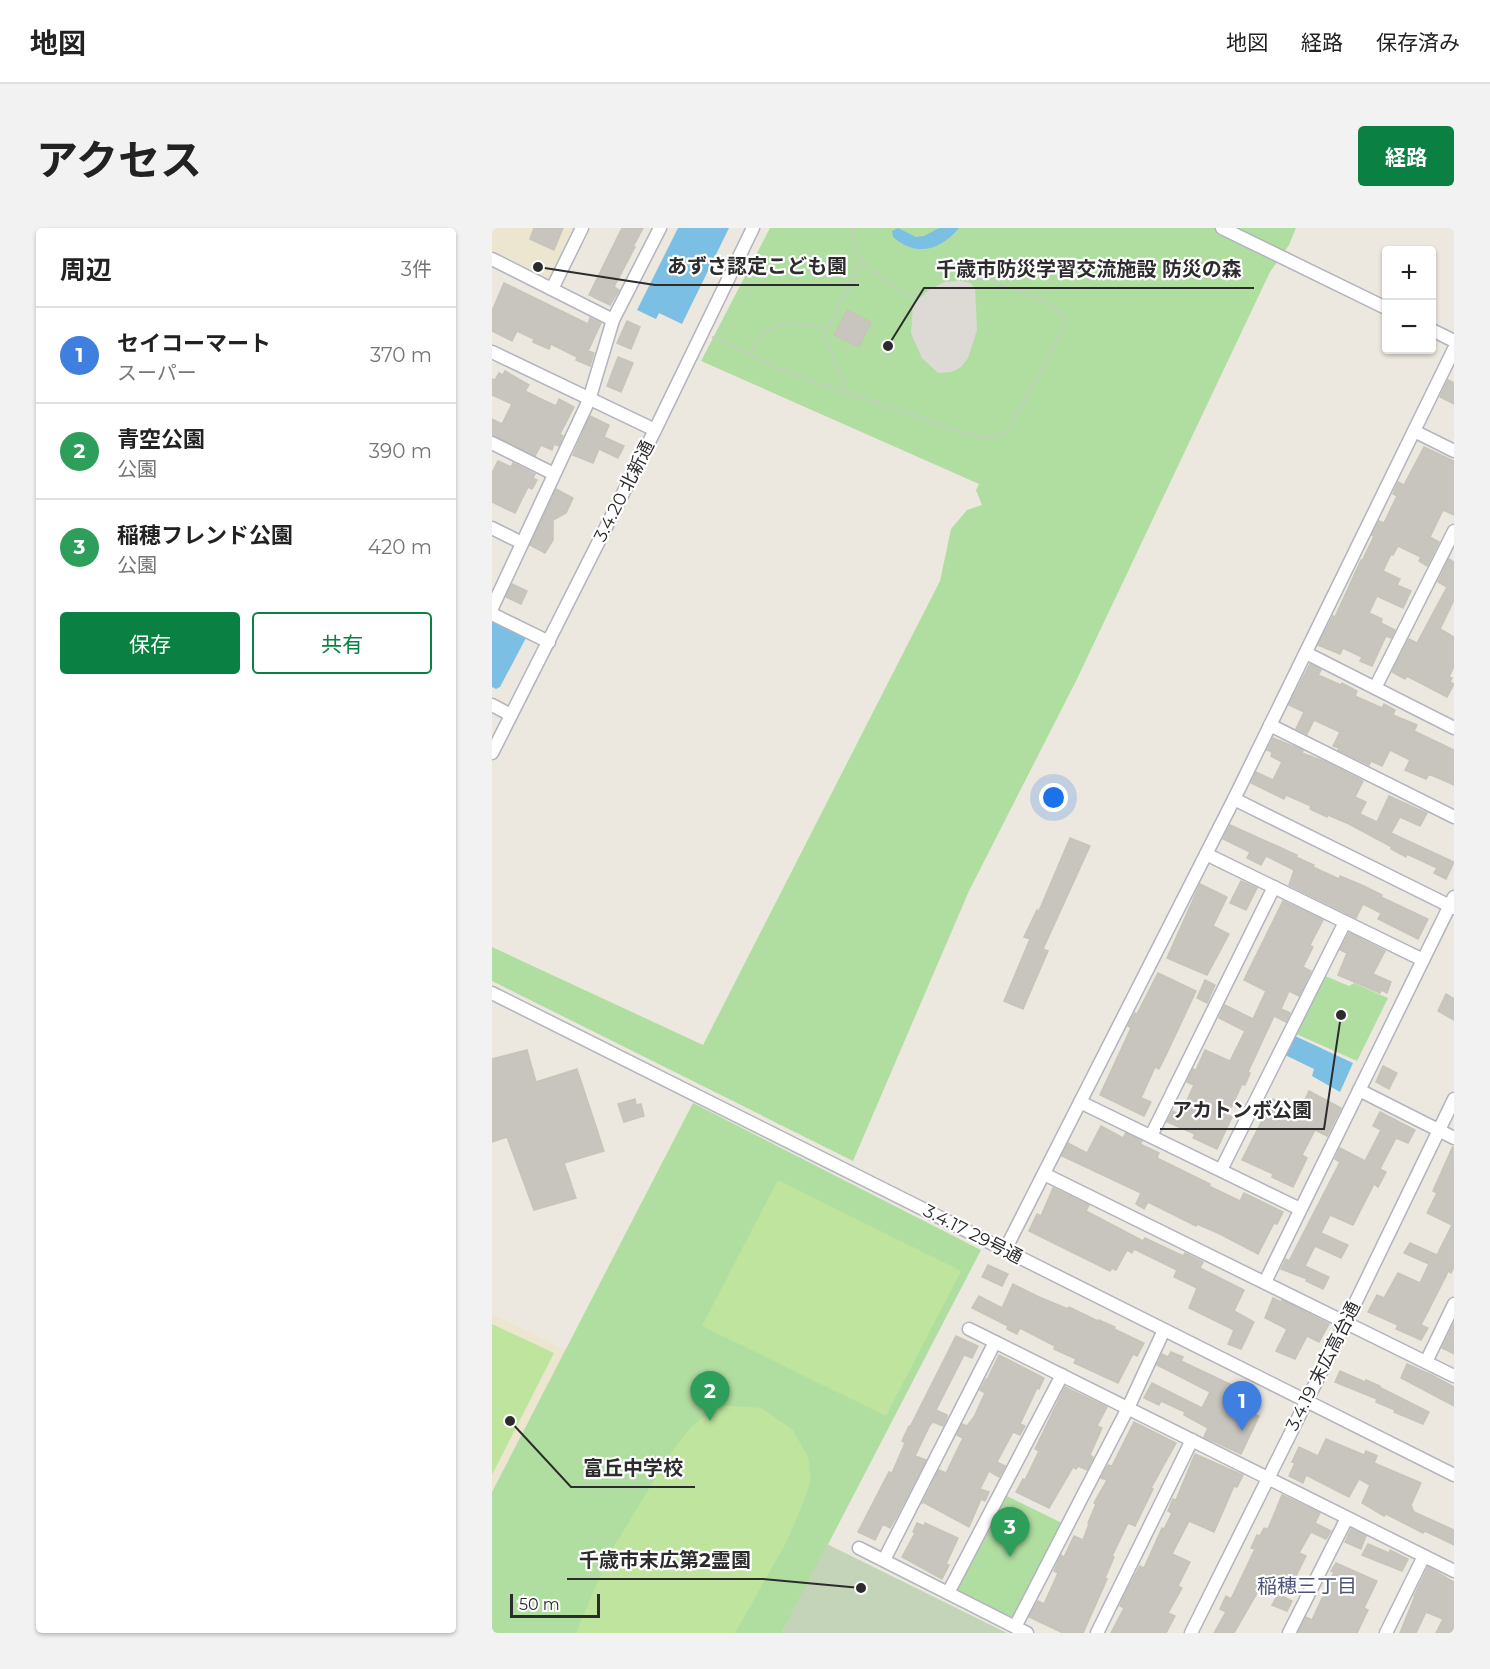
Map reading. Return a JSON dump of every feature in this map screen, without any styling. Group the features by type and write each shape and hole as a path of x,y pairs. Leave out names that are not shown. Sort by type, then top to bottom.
{"street":[{"path":"552,289 582,228"},
{"path":"492,608 589,400 613,320 660,228"},
{"name":"3.4.20 北新通","path":"492,753 655,430 753,228"},
{"path":"1222,228 1382,306"},
{"path":"492,259 613,320"},
{"path":"1436,332 1454,341"},
{"path":"1005,1250 1234,799 1454,349"},
{"path":"492,351 655,430"},
{"path":"1414,431 1454,451"},
{"path":"492,443 554,474"},
{"path":"492,528 522,543"},
{"path":"1375,687 1454,531"},
{"path":"492,614 549,642"},
{"path":"1306,653 1453,724"},
{"path":"492,705 511,715"},
{"path":"1270,725 1454,816"},
{"path":"1234,799 1452,903 1265,1282"},
{"path":"1206,854 1423,960"},
{"path":"1151,1136 1274,887"},
{"path":"1221,1170 1345,922"},
{"name":"3.4.17 29号通","path":"492,993 1454,1475"},
{"path":"1359,1090 1454,1138"},
{"name":"3.4.19 末広高台通","path":"1191,1633 1454,1099"},
{"path":"1080,1102 1300,1209"},
{"path":"1044,1174 1454,1376"},
{"path":"1426,1362 1454,1304"},
{"path":"969,1329 1454,1571"},
{"path":"1015,1627 1128,1408 1164,1330"},
{"path":"884,1560 995,1342"},
{"path":"948,1593 1062,1375"},
{"path":"1097,1633 1192,1440"},
{"path":"1289,1633 1347,1518"},
{"path":"859,1548 1027,1633"},
{"path":"1386,1633 1424,1556"}],"path":[{"path":"853,228 852,240 862,262 904,294 926,293"},
{"path":"848,393 824,335 862,262"},
{"path":"711,337 789,373 974,436 995,437 1009,430 1064,327 1065,317 1053,306 1030,295 976,278 970,283"},
{"path":"751,355 761,336 776,325 796,323 827,330"}],"shaded area":[{"path":"492,228 574,228 549,281 492,252"},
{"path":"945,282 970,283 975,288 977,330 968,358 961,367 952,372 938,373 922,358 911,333 913,304 930,289"},
{"path":"492,1314 566,1350 492,1492"}],"green space":[{"path":"770,228 1296,228 1289,245 1270,272 1077,679 969,891 853,1161 492,981 492,947 703,1045 940,581 951,529 967,510 982,505 976,490 979,484 701,361"},
{"path":"1323,975 1349,986 1354,983 1388,998 1357,1061 1294,1033"},
{"path":"693,1103 981,1250 782,1633 492,1633 492,1492"},
{"path":"778,1180 961,1271 886,1416 702,1326"},
{"path":"492,1324 554,1353 492,1475"},
{"path":"719,1405 761,1408 793,1430 808,1457 811,1480 787,1541 735,1633 576,1633 610,1553 670,1454 691,1427"},
{"path":"1007,1496 1062,1523 1013,1620 957,1590"},
{"path":"827,1544 1007,1633 782,1633"}],"water":[{"path":"678,228 729,228 682,324 659,313 656,319 637,310"},
{"path":"898,228 916,237 924,236 939,228 959,228 944,242 928,249 919,249 910,247 893,237 892,231"},
{"path":"492,619 527,636 500,687 496,689 492,687"},
{"path":"1295,1036 1353,1063 1340,1092 1312,1076 1314,1069 1285,1055"}],"building":[{"path":"534,228 563,228 554,250 530,239"},
{"path":"622,228 643,228 614,287 619,290 610,305 589,295"},
{"path":"504,283 588,324 590,318 601,323 588,351 594,353 590,366 551,344 549,349 533,342 534,339 517,331 512,341 492,331 492,311"},
{"path":"847,310 871,322 859,347 834,335"},
{"path":"627,321 640,327 631,349 617,343"},
{"path":"618,357 633,363 621,392 607,386"},
{"path":"505,371 529,385 525,391 556,406 559,399 574,407 560,434 563,436 559,446 554,444 552,450 541,445 535,456 492,435 492,419 502,424 512,404 492,395 492,379 495,380 499,373 503,375"},
{"path":"1448,380 1454,383 1454,404 1440,397"},
{"path":"590,416 609,425 604,437 624,446 618,458 599,449 593,463 573,455"},
{"path":"1424,447 1454,461 1454,515 1443,510 1430,537 1439,542 1427,566 1419,561 1421,557 1398,546 1393,555 1391,554 1383,571 1400,579 1397,585 1411,591 1403,608 1377,596 1369,613 1382,619 1381,623 1395,630 1391,638 1386,636 1372,666 1360,661 1362,657 1343,648 1340,654 1318,645 1333,616 1335,617 1379,521 1384,523 1397,496 1393,494 1398,482 1404,485"},
{"path":"498,461 511,467 513,463 535,474 533,478 537,480 532,489 528,487 515,513 492,502 492,473"},
{"path":"556,489 573,498 566,513 553,520 553,540 545,553 530,545"},
{"path":"1449,559 1454,562 1454,600 1440,629 1454,637 1454,666 1449,677 1452,678 1450,682 1454,684 1447,697 1407,676 1405,679 1392,672 1409,639 1417,643 1447,587 1438,582"},
{"path":"512,584 527,591 521,604 506,597"},
{"path":"1310,664 1321,670 1318,675 1357,691 1355,696 1382,708 1384,704 1395,710 1393,715 1417,725 1414,731 1454,750 1454,785 1429,774 1426,779 1405,770 1410,760 1390,750 1382,766 1371,761 1369,765 1333,746 1340,732 1314,720 1307,734 1296,729 1304,712 1289,705"},
{"path":"1273,738 1363,781 1355,797 1366,802 1360,814 1377,822 1389,796 1427,813 1420,826 1400,817 1391,833 1454,862 1446,879 1434,873 1437,868 1407,854 1406,857 1349,824 1328,815 1327,817 1310,809 1311,806 1286,795 1284,799 1251,783 1256,772 1273,780 1282,762 1271,756 1272,752 1267,750"},
{"path":"1230,825 1297,855 1296,857 1314,865 1313,867 1339,879 1340,876 1364,886 1382,895 1381,897 1428,919 1418,939 1378,919 1381,913 1363,904 1356,918 1289,885 1294,870 1266,856 1261,865 1247,858 1250,852 1223,839"},
{"path":"1070,838 1090,846 1043,949 1048,951 1023,1009 1004,1001 1030,939 1024,937 1037,910 1039,911"},
{"path":"1241,881 1257,888 1246,910 1230,903"},
{"path":"1200,884 1227,897 1213,926 1229,934 1207,975 1167,958"},
{"path":"1283,901 1323,920 1310,945 1313,947 1303,967 1311,971 1299,996 1289,991 1281,1009 1290,1013 1286,1022 1274,1016 1248,1072 1250,1073 1245,1085 1242,1084 1228,1115 1232,1117 1217,1149 1193,1138 1195,1134 1167,1122 1173,1111 1180,1115 1194,1085 1187,1082 1193,1069 1196,1070 1205,1050 1230,1061 1245,1031 1219,1018 1225,1005 1253,1019 1266,991 1244,980"},
{"path":"1349,933 1385,951 1373,974 1391,982 1387,993 1381,990 1380,993 1338,975 1347,953 1340,950"},
{"path":"1158,973 1196,991 1159,1069 1155,1067 1141,1098 1151,1102 1144,1116 1100,1095 1131,1028 1128,1026 1135,1013 1137,1014"},
{"path":"1205,980 1215,985 1207,1003 1197,998"},
{"path":"1446,994 1454,999 1454,1020 1438,1011"},
{"path":"527,1050 536,1082 577,1069 604,1151 564,1163 576,1198 534,1210 507,1137 492,1142 492,1059"},
{"path":"1383,1066 1397,1073 1389,1089 1376,1082"},
{"path":"1309,1091 1341,1108 1327,1136 1315,1130 1302,1155 1307,1158 1293,1187 1272,1177 1273,1174 1242,1160 1273,1099 1299,1112"},
{"path":"635,1099 636,1105 641,1104 644,1116 624,1122 618,1104"},
{"path":"1380,1112 1415,1130 1408,1143 1396,1138 1380,1169 1386,1172 1378,1187 1374,1184 1353,1225 1330,1215 1321,1233 1348,1245 1341,1258 1315,1246 1305,1266 1329,1277 1323,1289 1306,1281 1307,1279 1281,1269 1286,1259 1289,1261 1340,1162 1335,1159 1340,1148 1365,1161 1381,1130 1373,1126"},
{"path":"1101,1126 1123,1138 1126,1133 1142,1141 1140,1144 1159,1153 1157,1158 1240,1201 1244,1193 1283,1212 1277,1224 1274,1223 1258,1254 1220,1234 1197,1224 1196,1226 1148,1202 1144,1209 1136,1204 1141,1193 1062,1156 1068,1143 1087,1153"},
{"path":"1453,1146 1454,1267 1451,1273 1448,1271 1421,1325 1428,1328 1421,1340 1396,1329 1398,1325 1368,1312 1377,1295 1384,1298 1398,1273 1420,1283 1429,1264 1404,1253 1410,1243 1437,1255 1452,1225 1427,1213 1437,1193 1433,1191"},
{"path":"1053,1188 1089,1205 1086,1211 1143,1241 1145,1238 1183,1256 1185,1253 1203,1262 1200,1268 1244,1290 1234,1311 1254,1322 1241,1349 1228,1344 1234,1330 1189,1308 1197,1288 1174,1277 1177,1270 1134,1249 1132,1253 1127,1250 1116,1270 1112,1268 1110,1271 1029,1231 1037,1214 1041,1216"},
{"path":"988,1265 1008,1274 1002,1286 982,1277"},
{"path":"1013,1284 1039,1297 1115,1327 1114,1329 1144,1343 1137,1356 1133,1354 1118,1383 1074,1363 1076,1359 1054,1349 1055,1346 1020,1328 1017,1334 1007,1329 1008,1326 972,1308 979,1296 1002,1308"},
{"path":"1273,1298 1281,1302 1282,1300 1329,1324 1319,1342 1307,1336 1295,1359 1276,1351 1287,1329 1265,1318"},
{"path":"1454,1323 1454,1354 1442,1348"},
{"path":"956,1336 978,1346 972,1358 964,1355 936,1410 947,1415 943,1426 933,1422 930,1425 915,1456 926,1460 890,1528 883,1524 875,1540 858,1532 889,1472 892,1473 905,1443 902,1441 909,1426"},
{"path":"1171,1352 1183,1357 1181,1361 1249,1393 1241,1408 1259,1416 1241,1454 1204,1437 1208,1428 1184,1415 1185,1412 1161,1401 1159,1405 1144,1398 1152,1383 1202,1408 1210,1392 1157,1365 1162,1354 1168,1357"},
{"path":"999,1355 1044,1378 1020,1424 1025,1426 1020,1435 1013,1432 997,1462 1005,1466 999,1477 989,1471 980,1489 989,1492 985,1501 981,1499 969,1527 923,1502 939,1470 946,1473 963,1438 957,1435 962,1424 967,1426 974,1417 985,1393 980,1390"},
{"path":"1407,1364 1454,1387 1454,1406 1401,1378"},
{"path":"1340,1371 1380,1386 1429,1412 1423,1424 1394,1412 1395,1410 1376,1402 1377,1399 1335,1382"},
{"path":"1065,1387 1107,1407 1097,1426 1102,1428 1090,1455 1093,1457 1087,1470 1078,1466 1076,1469 1073,1467 1049,1508 1016,1492 1023,1479 1025,1480 1039,1451 1035,1449"},
{"path":"1134,1422 1176,1443 1151,1488 1153,1489 1135,1526 1128,1523 1112,1556 1114,1557 1105,1578 1107,1579 1083,1633 1063,1633 1029,1617 1038,1601 1044,1604 1058,1573 1054,1571 1061,1555 1064,1557 1074,1536 1083,1540 1096,1504 1094,1503 1107,1480 1101,1478 1108,1465 1112,1466"},
{"path":"1326,1439 1364,1455 1366,1451 1377,1456 1374,1463 1421,1483 1411,1505 1414,1512 1454,1530 1454,1545 1425,1531 1423,1533 1386,1514 1384,1516 1362,1503 1370,1485 1359,1479 1349,1497 1306,1475 1303,1483 1289,1476 1299,1447 1318,1456"},
{"path":"1195,1454 1243,1475 1237,1487 1234,1486 1214,1532 1189,1521 1172,1554 1190,1562 1178,1586 1182,1588 1168,1613 1175,1616 1166,1633 1111,1633 1124,1608 1120,1606 1127,1590 1140,1566 1144,1568 1162,1528 1164,1529 1172,1513 1168,1511 1173,1499 1176,1500"},
{"path":"1282,1495 1320,1513 1315,1523 1331,1531 1326,1539 1311,1532 1299,1553 1306,1556 1288,1592 1264,1581 1234,1633 1214,1633 1226,1612 1220,1609 1226,1596 1231,1599 1255,1549 1251,1548 1257,1535 1260,1536 1264,1528 1268,1529"},
{"path":"917,1523 924,1526 925,1523 958,1538 942,1579 902,1557 915,1533 913,1532"},
{"path":"1351,1529 1366,1536 1361,1549 1345,1542"},
{"path":"1368,1544 1389,1553 1390,1550 1408,1559 1402,1571 1362,1555"},
{"path":"1336,1563 1377,1581 1364,1608 1368,1610 1357,1633 1298,1633 1306,1617 1312,1620"},
{"path":"1428,1567 1454,1582 1454,1627 1451,1633 1436,1633 1443,1619 1426,1612 1416,1633 1400,1633 1414,1596"},
{"path":"1278,1594 1292,1601 1287,1611 1272,1605"}],"place":[{"name":"あずさ認定こども園","path":"538,267"},
{"name":"千歳市防災学習交流施設 防災の森","path":"888,346"},
{"name":"アカトンボ公園","path":"1341,1015"},
{"name":"富丘中学校","path":"510,1421"},
{"name":"青空公園","path":"710,1421"},
{"name":"セイコーマート","path":"1242,1431"},
{"name":"稲穂フレンド公園","path":"1010,1557"},
{"name":"千歳市末広第2霊園","path":"861,1588"}],"district":[{"name":"稲穂三丁目","path":"1307,1586"}]}
